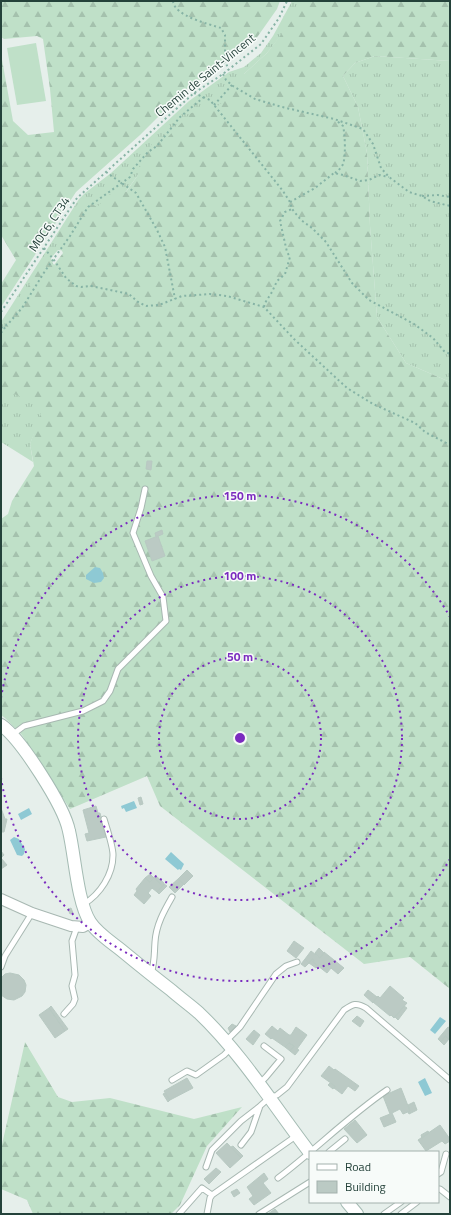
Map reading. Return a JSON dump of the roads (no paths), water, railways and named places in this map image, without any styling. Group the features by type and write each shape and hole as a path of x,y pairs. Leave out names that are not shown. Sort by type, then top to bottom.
{"street":[{"path":"1,725 12,735 53,795 63,814 69,829 83,905 90,923 150,974 198,1012 228,1045 309,1151"},
{"path":"1,899 32,913 77,927 83,927 90,923"},
{"path":"348,1203 356,1214"}],"lane":[{"path":"12,735 24,726 83,711 103,701 110,691 118,670 166,621 163,597 151,576 133,533 145,489"},
{"path":"83,905 100,892 110,869 113,855 104,819"},
{"path":"150,974 155,955 155,942 158,925 172,897"},
{"path":"1,967 5,956 32,913"},
{"path":"64,1014 75,999 72,986 75,975 72,941 77,927"},
{"path":"172,1080 187,1071 196,1075 224,1055 228,1045 240,1026 276,974 286,966 297,962"},
{"path":"206,1166 212,1150 241,1121 270,1098 276,1096 287,1087 344,1010 351,1005 359,1004 366,1008 450,1080"},
{"path":"259,1084 280,1059 264,1046"},
{"path":"311,1151 387,1090"},
{"path":"241,1145 251,1132 260,1106"},
{"path":"207,1214 212,1195 297,1135"},
{"path":"330,1151 345,1139"},
{"path":"278,1178 309,1153"},
{"path":"439,1173 441,1172 446,1154"},
{"path":"259,1214 309,1183"},
{"path":"179,1214 202,1188 212,1195"},
{"path":"439,1189 450,1197"},
{"path":"384,1214 400,1203"},
{"path":"401,1214 415,1203"}],"water":[{"path":"95,567 100,568 103,573 104,578 101,582 94,583 86,579 86,575"},
{"path":"134,801 137,808 126,812 124,808 122,809 121,806"},
{"path":"29,808 32,814 21,820 18,814"},
{"path":"14,837 19,839 25,849 22,856 17,855 10,840"},
{"path":"171,852 184,864 181,870 178,870 165,859"},
{"path":"440,1017 446,1021 435,1034 430,1030"},
{"path":"425,1078 432,1093 425,1096 418,1082"}]}
